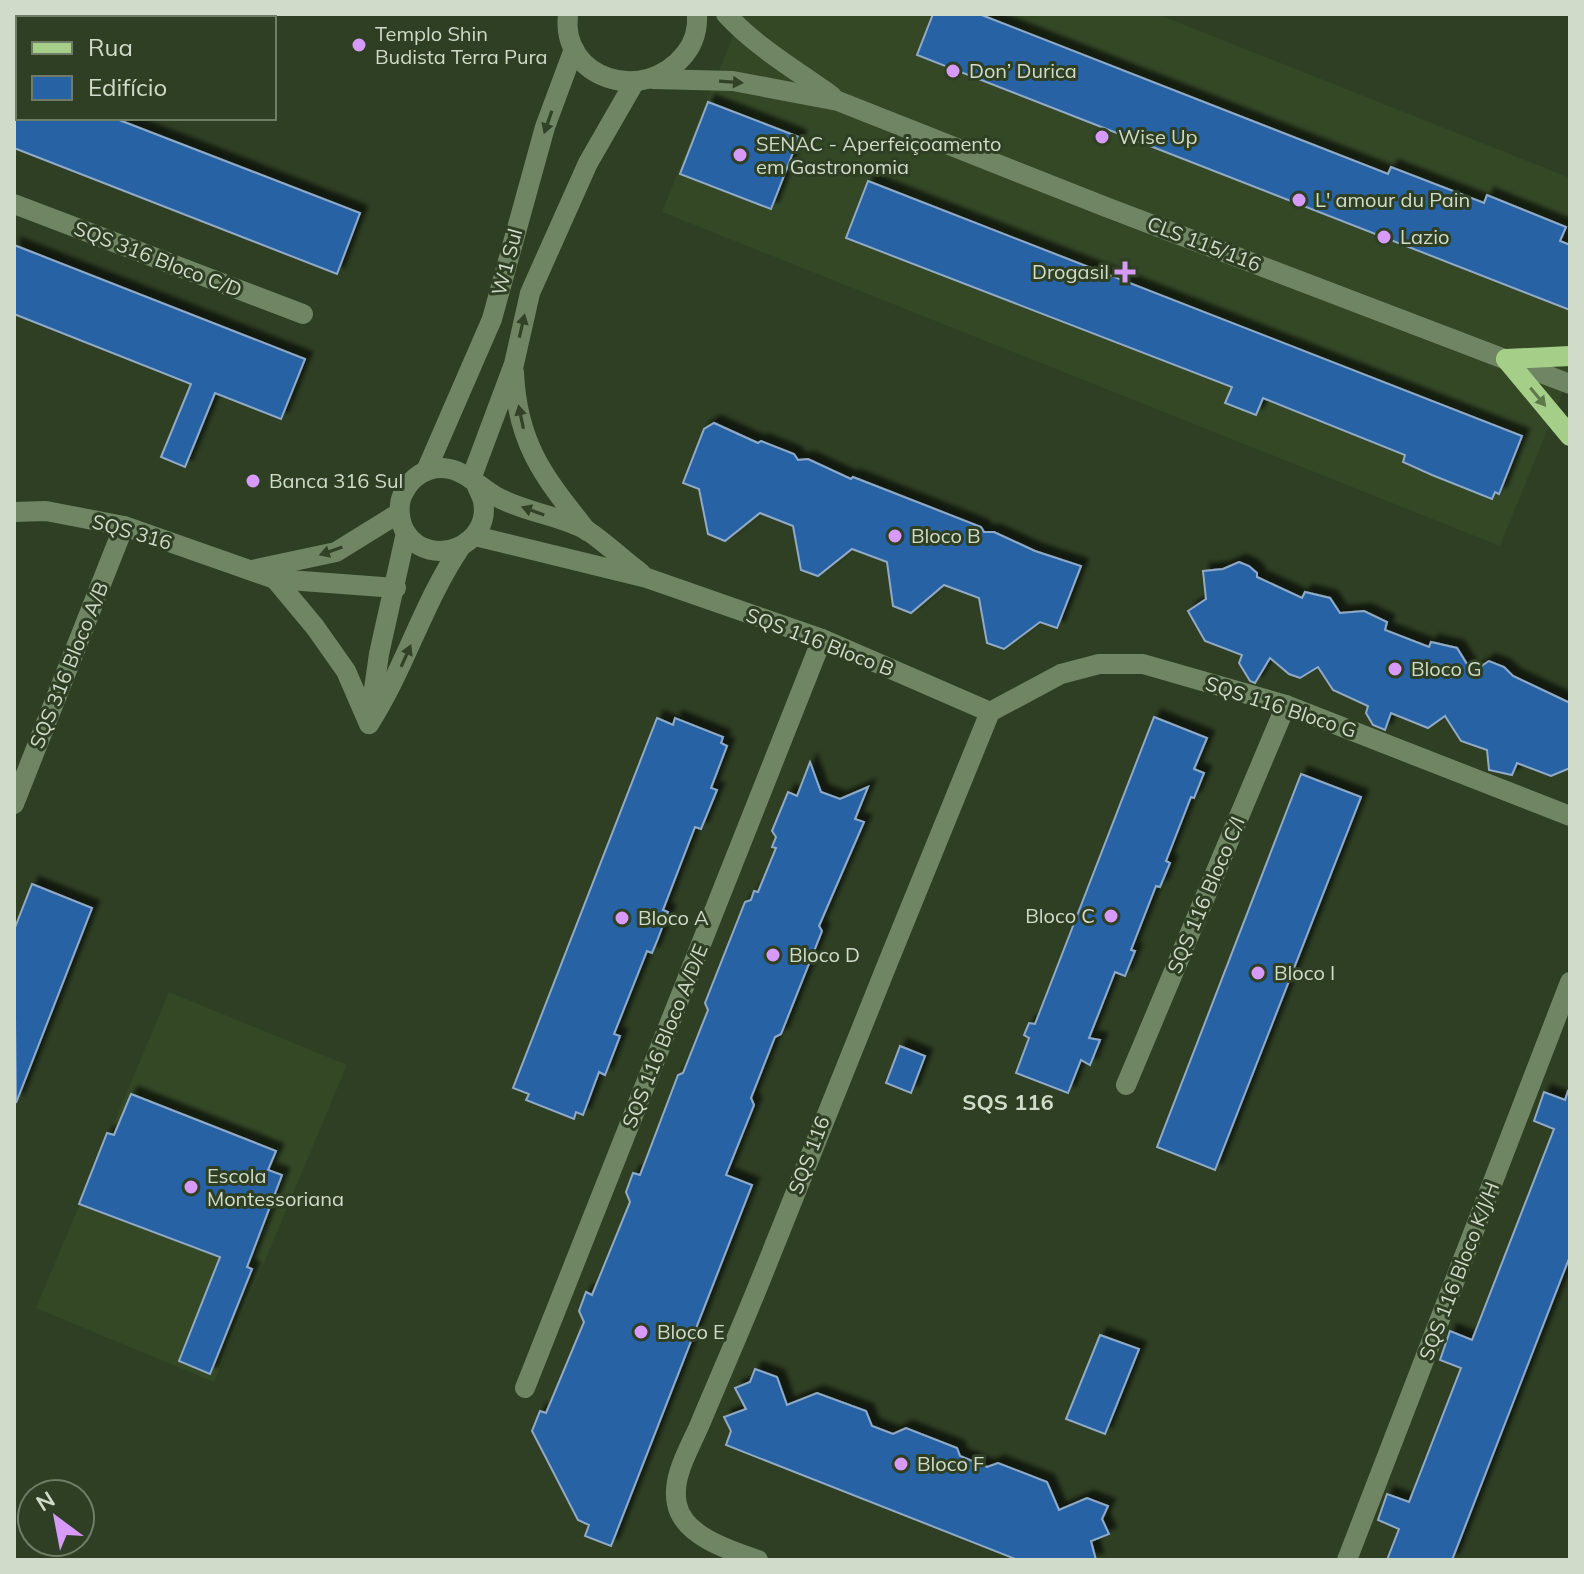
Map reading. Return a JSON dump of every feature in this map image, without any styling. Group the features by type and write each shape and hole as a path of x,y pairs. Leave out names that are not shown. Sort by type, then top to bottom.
{"main road":[{"path":"1506,359 1570,356"},
{"path":"1506,359 1570,436"}],"street":[{"path":"568,14 567,24 574,49"},
{"path":"644,81 675,67 691,47 698,23 697,14"},
{"name":"CLS 115/116","path":"726,14 768,51 838,101"},
{"name":"CLS 115/116","path":"574,49 599,74 616,81 733,81 838,101 1570,384"},
{"name":"W1 Sul","path":"426,471 492,319 545,127 574,49"},
{"name":"W1 Sul","path":"474,482 514,364 530,293 558,224 588,163 644,81"},
{"name":"SQS 316 Bloco C/D","path":"14,204 303,314"},
{"name":"SQS 116 Bloco B","path":"514,364 519,409 532,456 543,475 587,531 647,578"},
{"path":"442,467 458,471 474,482 483,501 483,520 445,572 390,692 369,724 379,654 396,588 402,523 401,496 411,481 426,471 442,467"},
{"name":"SQS 116 Bloco B","path":"474,482 501,500 587,531"},
{"name":"SQS 316","path":"14,512 46,511 124,526 275,579 396,588"},
{"path":"402,523 421,547 440,552 468,542"},
{"path":"246,571 336,552 402,523"},
{"name":"SQS 316 Bloco A/B","path":"14,804 124,526"},
{"name":"SQS 116 Bloco B","path":"468,542 647,578 822,639 990,712"},
{"path":"275,579 346,671 369,724"},
{"name":"SQS 116 Bloco A/D/E","path":"525,1388 822,639"},
{"name":"SQS 116 Bloco G","path":"990,712 1061,674 1099,664 1143,664 1286,705 1570,816"},
{"name":"SQS 116 Bloco C/I","path":"1126,1085 1286,705"},
{"name":"SQS 116","path":"758,1560 693,1530 681,1517 676,1504 680,1473 990,712"},
{"name":"SQS 116 Bloco K/J/H","path":"1347,1560 1570,982"}],"shaded area":[{"path":"742,14 1157,14 1570,178 1570,374 1500,546 662,212"},
{"name":"Escola Montessoriana","path":"169,992 347,1065 214,1382 36,1308"}],"building":[{"path":"933,14 979,14 1388,174 1391,167 1484,203 1487,195 1566,227 1560,241 1570,245 1570,310 917,55"},
{"name":"SENAC - Aperfeiçoamento em Gastronomia","path":"708,102 799,137 771,209 680,174"},
{"path":"14,118 119,120 360,213 337,274 14,148"},
{"path":"868,181 1522,436 1499,494 1495,492 1492,499 1432,475 1403,462 1405,455 1263,398 1256,415 1225,403 1232,387 846,238"},
{"path":"14,245 305,359 281,419 215,393 185,467 161,457 191,384 14,314"},
{"name":"Bloco B","path":"714,423 758,443 761,441 794,454 798,460 808,459 851,479 853,477 981,527 984,532 994,532 1035,551 1081,566 1057,628 1040,622 1004,649 987,643 979,598 944,585 911,613 893,606 887,562 852,549 818,576 801,570 793,526 760,513 725,541 708,534 699,489 683,483 704,429"},
{"name":"Bloco G","path":"1239,562 1249,566 1257,577 1302,598 1305,592 1330,598 1340,613 1364,611 1387,622 1385,630 1429,647 1431,642 1457,648 1472,672 1489,661 1570,703 1570,768 1551,776 1517,763 1512,775 1489,770 1487,750 1461,741 1445,716 1428,728 1391,713 1385,730 1373,725 1366,713 1368,706 1333,690 1318,667 1300,678 1289,674 1270,658 1255,683 1250,681 1239,663 1242,655 1205,641 1188,611 1206,599 1203,571 1223,569"},
{"name":"Bloco C","path":"1154,717 1207,738 1194,769 1204,773 1194,798 1191,797 1166,861 1170,863 1160,887 1156,886 1131,950 1135,951 1125,976 1115,972 1089,1038 1100,1040 1090,1065 1081,1060 1068,1093 1016,1073 1029,1038 1024,1035 1029,1023 1035,1024"},
{"name":"Bloco A","path":"657,718 673,725 675,718 723,737 721,743 727,746 711,788 717,790 701,829 695,827 663,910 668,912 657,941 652,953 647,951 614,1034 620,1036 605,1075 599,1072 583,1115 576,1112 574,1119 526,1100 529,1094 513,1088"},
{"path":"810,762 821,792 840,799 868,787 855,819 864,822 819,926 822,931 781,1034 775,1037 751,1098 754,1105 726,1175 752,1185 611,1546 585,1536 589,1525 578,1520 532,1431 540,1411 546,1413 584,1322 579,1311 586,1292 592,1295 630,1202 626,1192 633,1173 640,1175 678,1075 683,1073 708,1010 705,1003 745,902 751,900 754,891 758,892 776,848 772,847 776,837 772,831 788,792 797,796"},
{"name":"Bloco I","path":"1301,774 1361,797 1215,1170 1157,1147"},
{"path":"32,884 92,908 16,1103 14,930"},
{"path":"900,1046 925,1056 911,1093 886,1083"},
{"path":"1568,1091 1570,1256 1452,1560 1387,1560 1399,1529 1378,1520 1387,1494 1409,1502 1461,1368 1440,1360 1450,1331 1472,1340 1554,1129 1534,1121 1544,1092 1565,1100"},
{"path":"131,1094 276,1151 268,1170 282,1175 247,1267 252,1269 210,1374 179,1361 220,1257 79,1204 107,1133 114,1135"},
{"path":"1100,1335 1139,1349 1105,1434 1066,1419"},
{"name":"Bloco F","path":"755,1369 777,1377 787,1405 817,1393 866,1411 872,1426 893,1434 906,1428 957,1448 960,1456 987,1467 998,1463 1047,1482 1059,1510 1087,1498 1108,1506 1102,1519 1109,1534 1091,1541 1096,1560 1018,1560 726,1445 731,1431 724,1417 746,1409 735,1388 750,1382"}],"place":[{"name":"Templo Shin Budista Terra Pura","path":"359,45"},
{"name":"Don’ Durica","path":"953,71"},
{"name":"Wise Up","path":"1102,137"},
{"name":"SENAC - Aperfeiçoamento em Gastronomia","path":"740,155"},
{"name":"L' amour du Pain","path":"1299,200"},
{"name":"Lazio","path":"1384,237"},
{"name":"Drogasil","path":"1125,272"},
{"name":"Banca 316 Sul","path":"253,481"},
{"name":"Bloco B","path":"895,536"},
{"name":"Bloco G","path":"1395,669"},
{"name":"Bloco C","path":"1111,916"},
{"name":"Bloco A","path":"622,918"},
{"name":"Bloco D","path":"773,955"},
{"name":"Bloco I","path":"1258,973"},
{"name":"Escola Montessoriana","path":"191,1187"},
{"name":"Bloco E","path":"641,1332"},
{"name":"Bloco F","path":"901,1464"}],"district":[{"name":"SQS 116","path":"1008,1102"}]}
